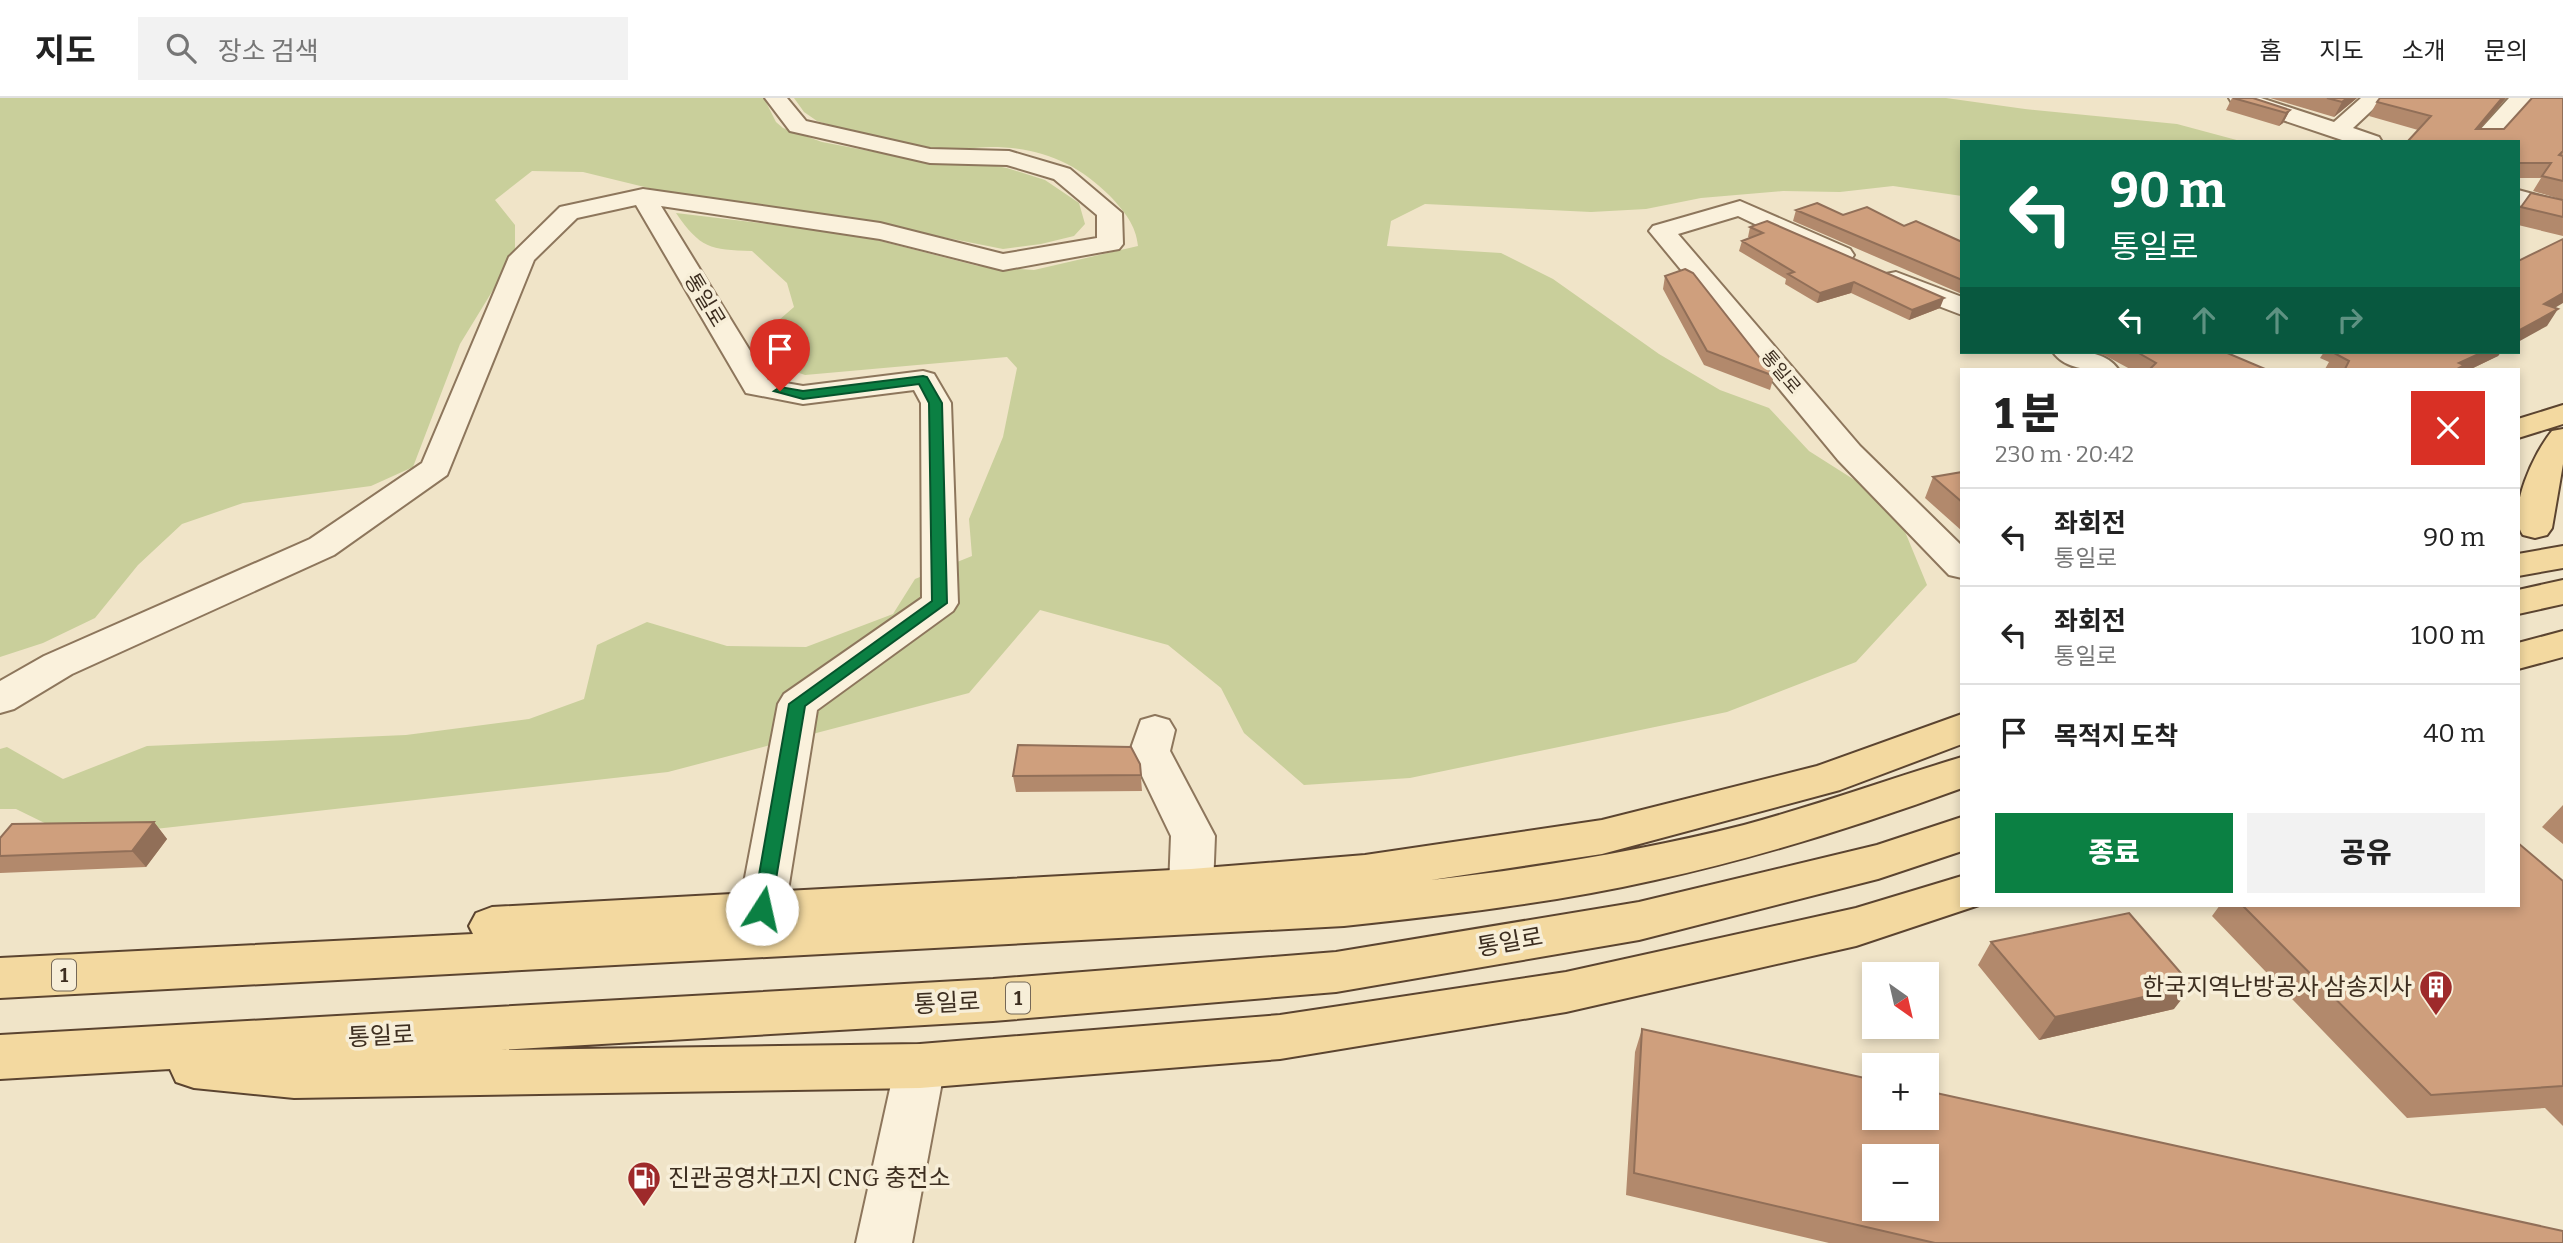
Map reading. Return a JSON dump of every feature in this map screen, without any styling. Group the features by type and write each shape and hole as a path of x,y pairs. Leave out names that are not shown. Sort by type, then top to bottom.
{"main road":[{"path":"2520,428 2563,414"},
{"path":"2563,438 2557,444 2539,489 2539,527 2563,548"},
{"path":"2520,565 2563,557"},
{"path":"2520,602 2563,592"},
{"path":"2520,655 2563,644"},
{"path":"129,972 494,925 1191,887 1365,873 1602,837 1825,779 1960,729"},
{"name":"1","path":"0,978 1344,908 1459,896 1611,872 1753,838 1867,807 1960,773"},
{"name":"통일로","path":"0,1057 993,1000 1336,972 1639,921 1878,862 1960,835"},
{"path":"59,1055 294,1075 920,1066 1280,1037 1566,992 1856,927 1960,895"}],"street":[{"path":"0,699 58,665 322,547 436,468 522,257 569,212 643,196 880,231 1003,262 1110,244 1110,213 1062,174 1009,158 930,156 797,126 776,98"},
{"path":"2241,98 2365,140"},
{"path":"2337,130 2374,98"},
{"path":"2482,140 2530,99"},
{"name":"통일로","path":"643,196 757,387 803,395 923,380 936,403 940,603 798,704 762,909"},
{"path":"2520,198 2563,210"},
{"name":"통일로","path":"1960,306 1740,208 1662,231 1849,453 1960,565"},
{"path":"2072,354 2102,368"},
{"path":"1155,730 1150,751 1193,836 1191,887"},
{"path":"884,1243 920,1066"}],"green space":[{"path":"0,98 764,98 776,122 783,128 822,142 906,158 979,163 1007,168 1045,180 1079,203 1085,224 1074,236 1003,249 887,226 665,192 583,172 532,171 495,200 515,225 515,254 460,344 413,467 371,486 243,503 182,524 138,565 95,618 43,643 0,657"},
{"path":"794,98 1946,98 2177,124 2237,140 1960,140 1960,196 1893,186 1840,192 1783,191 1701,198 1646,209 1591,212 1425,204 1391,221 1387,246 1501,253 1553,279 1659,354 1720,390 1769,408 1809,451 1894,505 1927,585 1856,662 1727,712 1410,778 1304,785 1244,733 1221,688 1168,645 1040,610 969,693 668,772 128,832 61,831 16,809 0,809 0,749 7,747 63,779 147,746 406,735 529,719 584,699 597,645 647,622 727,646 806,647 893,614 915,579 972,556 969,519 1003,437 1017,368 1007,357 805,375 768,362 757,339 794,307 787,283 752,251 726,250 707,245 692,234 676,213 853,234 978,266 1034,270 1138,246 1135,231 1124,213 1097,184 1056,159 1009,148 926,149 863,135 817,121 804,112"}],"building":[{"path":"2233,98 2253,98 2290,110 2286,113"},
{"path":"2327,98 2347,98 2342,102"},
{"path":"2380,98 2502,98 2476,129 2504,129 2532,98 2563,98 2563,151 2559,155 2563,156 2563,181 2542,176 2551,163 2520,163 2520,140 2409,140 2431,116 2377,102"},
{"path":"2531,193 2563,200 2563,217 2521,207"},
{"path":"1817,203 1843,215 1867,207 1904,226 1916,221 1960,241 1960,279 1796,210"},
{"path":"1767,221 1944,298 1912,310 1854,282 1820,293 1788,274 1794,272 1742,241 1763,233 1750,227"},
{"path":"2563,239 2563,293 2544,304 2558,309 2520,330 2520,260"},
{"path":"1685,269 1693,273 1774,376 1707,351 1665,276"},
{"path":"2140,354 2230,354 2263,368 2151,368 2156,363"},
{"path":"2336,354 2479,354 2459,363 2464,365 2459,368 2346,368 2349,361"},
{"path":"1960,472 1960,500 1933,477"},
{"path":"1018,745 1131,747 1140,764 1141,775 1013,776"},
{"path":"154,822 132,851 0,856 0,838 12,824"},
{"name":"한국지역난방공사 삼송지사","path":"2520,845 2563,881 2563,1086 2431,1095 2244,907 2520,907"},
{"path":"2129,913 2192,986 2055,1017 1991,942"},
{"path":"1642,1029 1862,1077 1862,1130 1939,1130 1939,1094 2563,1231 2563,1243 1935,1243 1634,1173"}],"place":[{"name":"한국지역난방공사 삼송지사","path":"2436,1017"},
{"name":"진관공영차고지 CNG 충전소","path":"644,1208"}],"route":[{"path":"762,909 798,704 940,603 936,403 923,380 803,395 780,391"}]}
